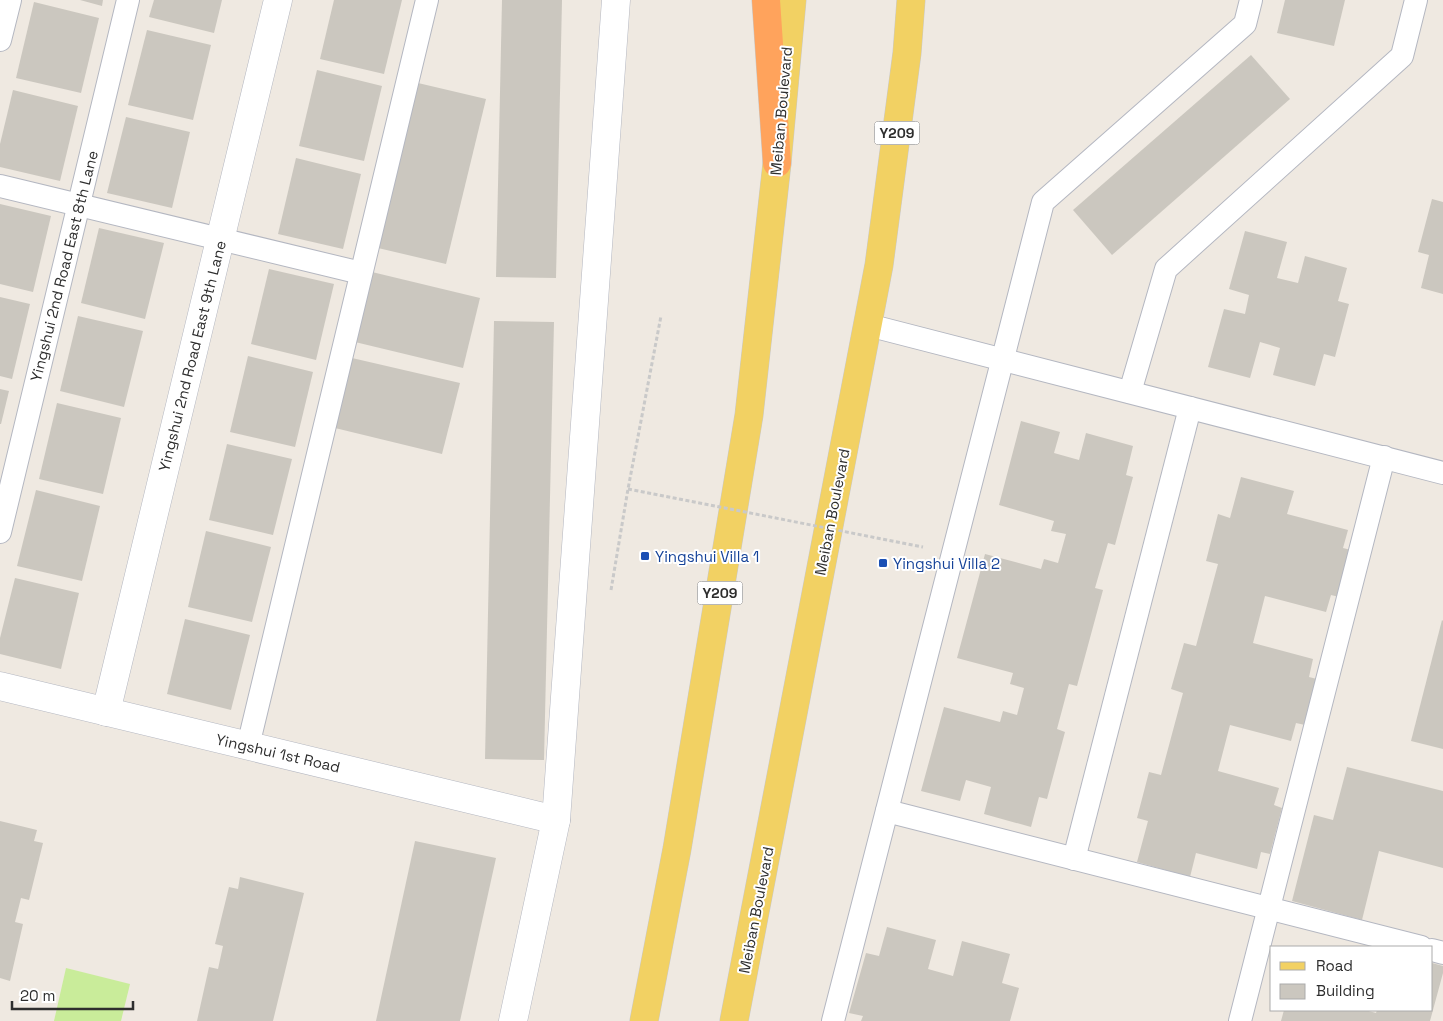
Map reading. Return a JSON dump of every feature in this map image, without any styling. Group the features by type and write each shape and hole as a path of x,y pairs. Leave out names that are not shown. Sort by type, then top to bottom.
{"highway":[{"path":"766,0 777,163"}],"main road":[{"name":"Meiban Boulevard","path":"644,1021 677,850 749,415 777,163 792,0"},
{"name":"Meiban Boulevard","path":"734,1021 879,265 907,53 911,0"}],"street":[{"name":"Yingshui 2nd Road East 9th Lane","path":"106,712 278,0"},
{"path":"512,1021 556,820 616,0"},
{"name":"Yingshui 1st Road","path":"0,686 556,820"}],"lane":[{"path":"0,40 10,0"},
{"name":"Yingshui 2nd Road East 8th Lane","path":"0,532 128,0"},
{"path":"248,746 427,0"},
{"path":"833,1021 1044,202 1245,24 1251,0"},
{"path":"1130,392 1166,269 1402,56 1416,0"},
{"path":"0,186 361,273"},
{"path":"868,325 1443,473"},
{"path":"1074,859 1190,408"},
{"path":"1240,1021 1384,457"},
{"path":"887,811 1417,946"}],"path":[{"path":"611,590 661,316"},
{"path":"628,489 923,547"}],"green space":[{"path":"66,968 130,984 121,1021 54,1021"}],"building":[{"path":"80,0 103,0 102,6"},
{"path":"154,0 222,0 214,33 149,17"},
{"path":"334,0 402,0 384,74 320,59"},
{"path":"502,0 562,0 556,278 496,277"},
{"path":"1285,0 1345,0 1334,46 1277,33"},
{"path":"34,2 99,18 81,93 16,78"},
{"path":"147,30 211,45 193,120 128,105"},
{"path":"1251,55 1290,99 1112,255 1073,210"},
{"path":"317,70 382,86 364,161 299,146"},
{"path":"418,83 486,99 446,264 378,248"},
{"path":"13,90 78,106 60,181 0,167 0,144"},
{"path":"126,117 190,132 172,208 107,193"},
{"path":"296,158 361,174 343,249 278,234"},
{"path":"1432,199 1443,202 1443,294 1421,288 1429,255 1418,252"},
{"path":"0,204 51,216 33,292 0,284"},
{"path":"99,228 164,243 145,319 81,303"},
{"path":"1245,231 1287,242 1277,278 1298,283 1305,256 1347,268 1338,301 1349,304 1335,357 1324,354 1315,386 1273,375 1280,348 1260,342 1250,378 1208,367 1224,309 1245,314 1249,295 1229,289"},
{"path":"269,269 334,284 316,360 251,344"},
{"path":"372,272 480,298 463,368 355,342"},
{"path":"0,297 30,304 12,379 0,376"},
{"path":"78,316 143,331 124,407 60,391"},
{"path":"494,321 554,322 544,760 485,759"},
{"path":"248,356 313,372 295,447 230,432"},
{"path":"352,358 460,383 442,454 335,428"},
{"path":"0,389 9,391 1,424 0,424"},
{"path":"57,403 121,418 103,494 39,479"},
{"path":"1021,421 1060,432 1054,453 1079,460 1086,433 1133,446 1126,475 1133,477 1115,545 1108,543 1095,588 1103,590 1077,686 1069,684 1057,729 1065,732 1047,799 1039,797 1031,827 984,814 991,787 966,780 960,801 921,791 944,707 1000,722 1003,711 1017,715 1024,688 1010,684 1013,673 957,658 985,554 1041,569 1044,559 1058,563 1066,534 1051,531 1054,521 999,505"},
{"path":"227,444 292,459 273,535 209,520"},
{"path":"1241,477 1294,491 1287,514 1348,530 1343,548 1351,550 1339,597 1331,595 1326,612 1265,596 1253,643 1313,659 1309,677 1317,679 1305,725 1296,723 1291,741 1230,725 1218,771 1279,788 1274,805 1282,808 1270,854 1261,852 1257,869 1196,853 1190,877 1137,862 1148,821 1137,818 1149,772 1161,775 1183,693 1171,689 1184,643 1196,646 1218,564 1206,561 1218,514 1230,518"},
{"path":"36,490 100,506 82,581 17,566"},
{"path":"206,531 271,547 252,622 188,607"},
{"path":"15,578 79,593 61,669 0,654 0,638"},
{"path":"185,619 250,635 231,710 167,694"},
{"path":"1443,621 1443,749 1411,741"},
{"path":"1347,767 1443,791 1443,868 1379,851 1362,920 1292,901 1314,815 1333,820"},
{"path":"0,821 37,830 34,841 43,843 29,900 21,898 15,922 23,924 10,981 0,978"},
{"path":"415,841 496,858 460,1021 376,1021"},
{"path":"240,877 304,893 273,1021 197,1021 209,967 218,969 223,946 215,944 229,887 238,889"},
{"path":"887,927 936,940 928,969 953,976 962,941 1010,954 1002,983 1019,988 1010,1021 861,1021 863,1016 849,1013 866,953 879,956"},
{"path":"1433,963 1443,966 1443,973 1433,1010"},
{"path":"1284,1011 1369,1011 1376,1013 1377,1011 1433,1011 1430,1021 1281,1021"}],"place":[{"name":"Yingshui Villa 1","path":"645,556"},
{"name":"Yingshui Villa 2","path":"883,563"}]}
